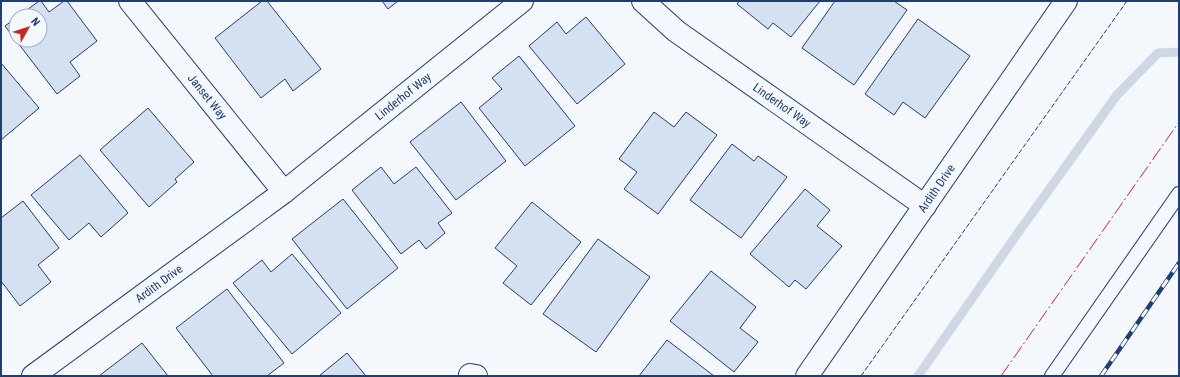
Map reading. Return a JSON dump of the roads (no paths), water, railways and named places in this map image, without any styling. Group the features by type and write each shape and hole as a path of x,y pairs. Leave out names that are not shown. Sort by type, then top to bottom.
{"street":[{"name":"Janset Way","path":"130,1 284,192"},
{"name":"Linderhof Way","path":"284,192 522,1"},
{"name":"Linderhof Way","path":"643,1 676,31 925,206"},
{"name":"Ardith Drive","path":"807,376 1066,1"},
{"name":"Ardith Drive","path":"33,376 284,192"}],"lane":[{"path":"1052,376 1179,194"}],"waterway":[{"path":"918,376 1117,95 1158,53 1179,52"}],"railway":[{"path":"1101,376 1179,263"}]}
